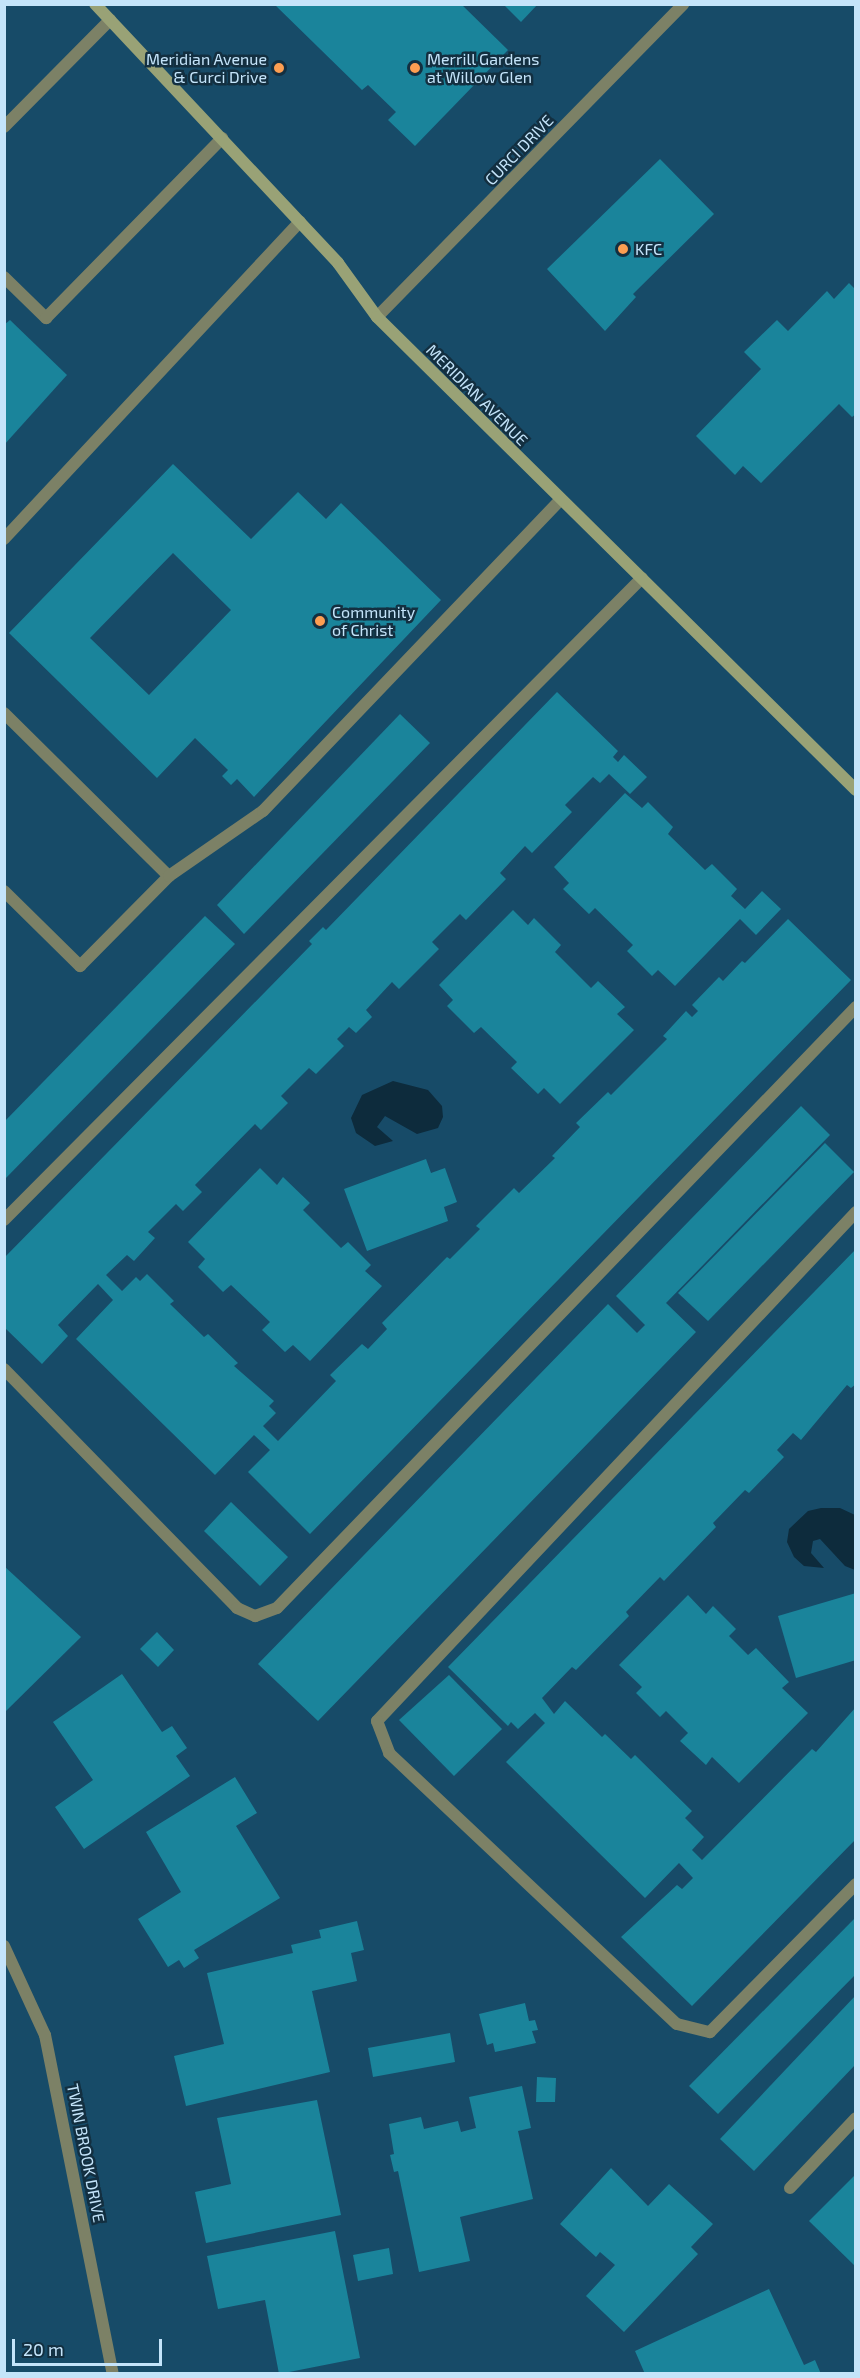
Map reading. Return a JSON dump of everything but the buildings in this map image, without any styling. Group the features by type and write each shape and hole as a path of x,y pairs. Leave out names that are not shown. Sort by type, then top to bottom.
{"main road":[{"name":"MERIDIAN AVENUE","path":"95,4 338,263 377,316 855,790"}],"street":[{"name":"CURCI DRIVE","path":"377,316 683,4"},
{"path":"4,127 110,20"},
{"path":"4,277 46,318 222,138"},
{"path":"4,539 300,222"},
{"path":"4,891 80,966 169,876 263,811 560,500"},
{"path":"4,1220 642,578"},
{"path":"4,713 169,876"},
{"path":"4,1369 237,1608 255,1616 278,1608 855,1007"},
{"path":"855,1212 377,1721 389,1753 677,2024 710,2032 855,1884"},
{"name":"TWIN BROOK DRIVE","path":"4,1946 45,2035 113,2373"},
{"path":"790,2188 855,2118"}],"water":[{"path":"393,1081 428,1090 442,1106 443,1117 438,1128 417,1134 385,1116 377,1127 393,1141 375,1146 356,1133 351,1118 362,1095"},
{"path":"840,1508 855,1515 855,1570 845,1566 820,1539 813,1541 811,1553 824,1568 804,1566 794,1557 787,1542 789,1529 808,1511"}],"place":[{"name":"Meridian Avenue & Curci Drive","path":"279,68"},
{"name":"Merrill Gardens at Willow Glen","path":"415,68"},
{"name":"KFC","path":"623,249"},
{"name":"Community of Christ","path":"320,621"}]}
